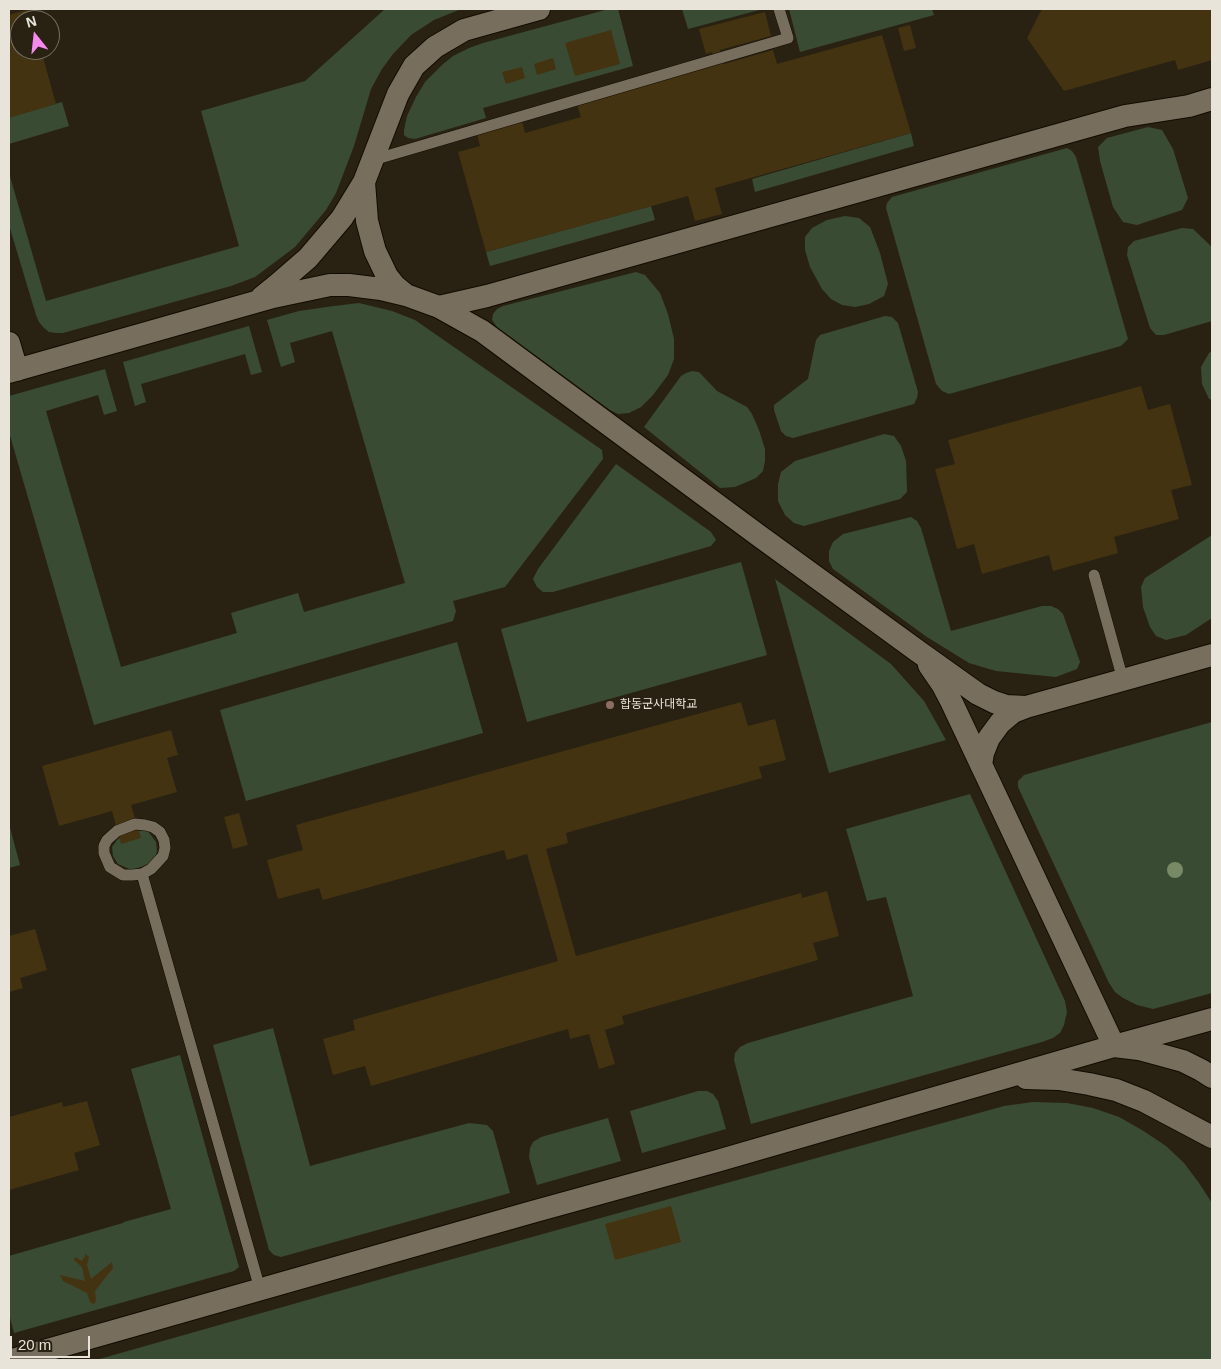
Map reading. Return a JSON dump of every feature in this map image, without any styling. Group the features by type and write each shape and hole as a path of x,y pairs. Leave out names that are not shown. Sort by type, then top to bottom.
{"street":[{"path":"252,303 285,279 321,244 342,218 364,182 398,94 414,66 434,47 464,30 539,9"},
{"path":"439,307 487,296 1125,116 1189,106 1212,99"},
{"path":"364,182 367,222 375,251 395,286 406,295"},
{"path":"9,343 13,371 273,297 330,286 349,285 366,286 406,295 439,307 482,332 978,694 1006,706 1026,707"},
{"path":"482,332 472,317 472,310 475,303 487,296"},
{"path":"919,652 933,669 952,703 1114,1046"},
{"path":"981,765 989,738 1000,723 1013,712 1212,655"},
{"path":"12,1360 1212,1019"},
{"path":"1114,1046 1139,1049 1183,1061 1212,1077"},
{"path":"1002,1078 1059,1079 1116,1090 1144,1101 1212,1137"}],"lane":[{"path":"373,160 788,38 779,9"},
{"path":"1094,575 1124,680"},
{"path":"135,824 153,827 160,832 164,840 163,856 158,863 142,874 132,876 115,871 110,867 104,853 106,840 110,836 135,824"},
{"path":"142,874 260,1290"}],"green space":[{"path":"385,9 461,9 434,20 411,35 382,69 371,89 354,146 336,193 326,210 295,247 255,277 231,286 63,333 49,332 44,328 36,315 9,225 9,173 46,301 239,246 201,111 305,81"},
{"path":"609,9 618,9 633,66 483,108 486,118 415,139 404,135 407,116 425,82 453,56 483,43"},
{"path":"682,9 763,9 688,29"},
{"path":"789,9 932,9 934,15 800,52"},
{"path":"62,102 69,126 9,144 9,117"},
{"path":"1148,127 1162,130 1173,149 1188,198 1182,210 1137,225 1123,222 1113,207 1098,147 1107,138"},
{"path":"911,133 914,146 755,192 752,179"},
{"path":"1067,148 1076,157 1128,339 1121,346 949,394 942,391 936,384 886,208 887,203 892,197"},
{"path":"651,206 655,220 490,266 486,252"},
{"path":"845,216 859,218 870,227 880,253 888,284 884,296 869,304 855,307 842,305 831,299 822,289 810,267 805,250 805,237 812,228 827,220"},
{"path":"1182,228 1193,229 1212,247 1212,321 1164,335 1156,335 1150,328 1127,255 1128,247 1134,241"},
{"path":"636,272 645,275 660,293 668,314 674,339 674,359 668,375 653,395 641,407 629,413 618,414 610,410 497,327 492,320 493,314 503,306"},
{"path":"359,303 392,311 415,320 602,450 603,459 505,587 453,601 456,611 453,621 94,725 9,432 9,396 105,369 117,411 104,415 98,395 46,411 121,667 237,633 231,613 298,593 304,612 405,583 332,331 290,343 295,362 281,367 267,320 299,311"},
{"path":"885,316 892,317 898,323 918,392 914,404 793,438 786,436 781,431 774,405 808,379 816,340 820,335"},
{"path":"249,326 262,372 251,375 245,354 141,384 146,402 135,406 123,362"},
{"path":"1212,351 1212,400 1209,399 1202,384 1201,367"},
{"path":"692,371 699,372 717,391 747,407 752,414 765,449 763,471 756,478 735,487 720,488 644,427 681,376"},
{"path":"884,434 894,436 901,446 906,461 907,492 900,499 804,526 794,523 785,515 778,501 778,484 781,472 795,461"},
{"path":"616,464 711,532 716,540 711,546 553,592 543,592 537,587 533,579 538,569"},
{"path":"911,517 917,521 921,528 951,631 1042,606 1051,606 1063,614 1080,662 1077,669 1056,677 996,671 969,663 927,637 833,569 829,561 829,551 833,542 843,534"},
{"path":"1212,535 1212,618 1186,635 1166,640 1156,636 1150,627 1143,607 1141,587 1145,578"},
{"path":"741,562 767,655 527,722 501,629"},
{"path":"775,579 891,664 924,701 946,740 829,773"},
{"path":"457,642 483,733 246,801 220,710"},
{"path":"1212,722 1212,993 1153,1009 1137,1005 1123,998 1115,992 1109,983 1018,787 1018,781 1024,775"},
{"path":"970,794 1065,1001 1067,1012 1060,1033 1042,1042 751,1124 734,1060 735,1053 740,1047 748,1043 913,996 886,897 867,901 846,829"},
{"path":"9,824 20,865 9,868"},
{"path":"147,830 156,842 157,851 155,858 149,864 132,870 118,864 113,856 112,847 117,840 123,834"},
{"path":"273,1028 310,1166 469,1123 487,1125 493,1131 510,1193 281,1257 274,1255 269,1250 213,1045"},
{"path":"180,1055 239,1267 234,1271 14,1333 9,1314 9,1256 171,1209 131,1069"},
{"path":"698,1091 707,1091 713,1094 718,1101 726,1129 642,1153 630,1111"},
{"path":"1033,1102 1067,1103 1093,1108 1119,1117 1166,1146 1184,1163 1199,1183 1212,1203 1212,1360 96,1360 1004,1106"},
{"path":"608,1118 621,1161 537,1185 529,1157 533,1142 541,1137"}],"building":[{"path":"1042,9 1212,9 1212,60 1178,70 1175,60 1064,91 1027,38"},
{"path":"765,12 771,36 720,50 724,64 773,50 777,64 882,35 911,133 715,188 722,214 695,221 688,196 486,252 458,152 480,146 477,134 522,121 525,133 581,117 577,104 716,65 712,52 706,54 699,29"},
{"path":"9,15 10,60 44,60 56,104 9,118"},
{"path":"910,25 916,48 904,51 898,28"},
{"path":"611,30 620,64 575,76 565,43"},
{"path":"553,58 556,69 537,75 534,64"},
{"path":"522,67 525,78 506,84 502,72"},
{"path":"1141,386 1148,410 1170,404 1192,485 1171,490 1179,519 1114,537 1118,553 1053,571 1049,555 982,574 974,544 957,549 935,469 955,464 948,440"},
{"path":"741,702 748,726 775,719 786,760 759,767 762,778 566,833 568,843 546,849 576,956 801,893 802,898 827,891 839,936 813,943 818,960 622,1016 624,1024 605,1030 615,1064 599,1069 589,1034 570,1039 568,1029 371,1086 365,1066 333,1075 323,1039 355,1030 353,1020 558,961 527,854 507,860 504,850 323,900 319,888 278,899 267,860 303,850 296,825"},
{"path":"171,730 178,755 167,758 177,792 131,805 141,838 121,844 112,811 59,826 42,766"},
{"path":"239,813 248,845 233,849 224,817"},
{"path":"35,929 47,970 20,978 23,988 9,992 9,936"},
{"path":"87,1101 100,1145 74,1153 79,1170 9,1190 9,1117 62,1102 63,1107"},
{"path":"671,1206 681,1242 615,1260 605,1224"},
{"path":"86,1254 89,1257 87,1265 91,1279 112,1262 113,1268 95,1291 96,1300 93,1304 90,1302 87,1293 63,1281 60,1275 85,1281 82,1267 74,1260 75,1257 82,1261"}],"place":[{"name":"합동군사대학교","path":"610,705"}]}
